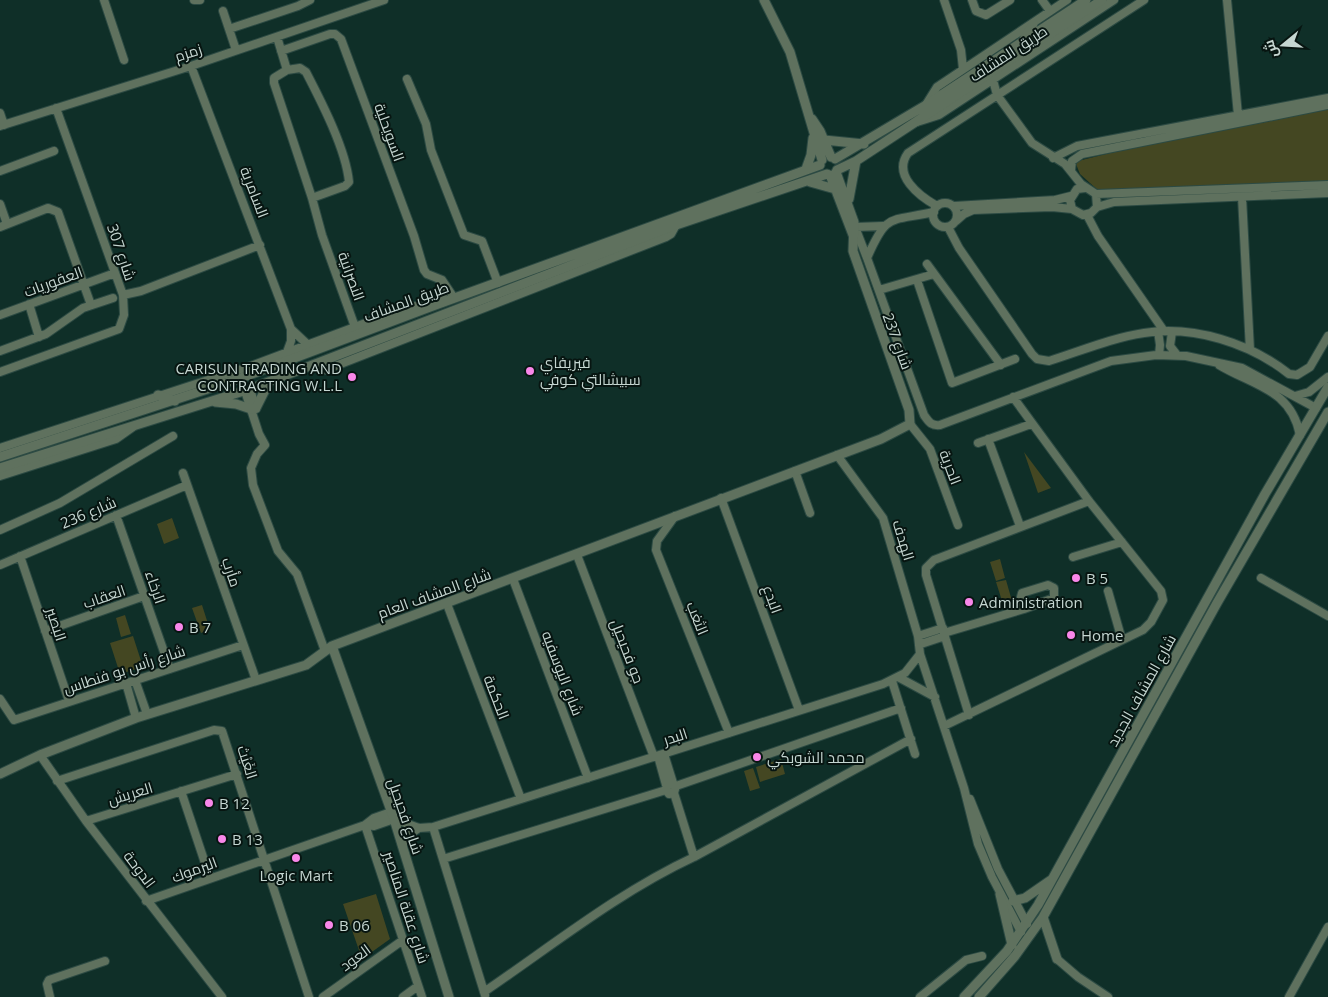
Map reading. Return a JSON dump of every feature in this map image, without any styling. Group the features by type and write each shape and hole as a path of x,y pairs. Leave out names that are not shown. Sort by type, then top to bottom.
{"street":[{"path":"104,0 124,60"},
{"path":"194,0 200,0"},
{"path":"229,29 310,0"},
{"name":"زمزم","path":"2,126 191,66 384,0"},
{"path":"764,0 790,52 811,118 813,133 811,155 806,169"},
{"path":"944,0 961,50 963,69"},
{"path":"972,0 976,12 986,15 1010,0"},
{"path":"1042,0 1053,6"},
{"name":"طريق المشاف","path":"926,105 937,87 1033,24 1053,6 1066,0"},
{"name":"طريق المشاف","path":"0,457 175,401 806,169 864,144 1086,0"},
{"name":"طريق المشاف","path":"0,468 247,390 676,225 832,173 856,161 1102,0"},
{"name":"طريق المشاف","path":"914,122 939,115 1114,0"},
{"path":"1144,0 912,149 904,158 902,164 904,175 919,194 935,209 937,224 948,227 962,253 1037,359 1049,361 1120,338 1165,331 1214,338 1250,350 1289,374 1297,375 1310,367 1328,336"},
{"path":"1228,0 1238,115"},
{"path":"224,11 236,50"},
{"path":"1022,42 1033,24"},
{"name":"السويحلية","path":"281,50 330,34 335,34 341,39 414,236 421,265 427,274 440,279 454,298"},
{"path":"276,37 287,70 300,68 306,72 333,130 348,173 349,182 345,186 312,198"},
{"path":"961,50 972,56 980,57"},
{"name":"السامرية","path":"191,66 291,330 307,344"},
{"name":"النصرانية","path":"287,70 278,74 274,78 274,83 312,198 322,235 355,327"},
{"path":"407,80 426,124 431,150 464,235 482,242 498,283"},
{"path":"993,80 997,95 1032,143 1071,170 1085,188 1096,194 1328,185"},
{"path":"981,88 997,95"},
{"path":"1055,159 1077,146 1328,98"},
{"path":"1071,170 1072,161 1082,154 1328,105"},
{"name":"شارع 307","path":"56,108 123,295 141,291 260,245"},
{"path":"0,113 2,126"},
{"path":"811,118 824,140 827,160 822,171 832,173"},
{"path":"813,133 832,173"},
{"path":"824,140 864,144"},
{"path":"0,171 54,151"},
{"path":"1055,159 1072,178 1072,209"},
{"path":"849,206 850,184 856,161"},
{"name":"شارع 237","path":"832,173 835,189 854,231"},
{"name":"شارع 237","path":"832,173 849,206 854,231 853,251 909,410 912,428"},
{"path":"804,182 817,182 835,189"},
{"path":"931,424 924,414 868,258 854,231 883,226 893,220 935,209 945,203 954,206 1055,200 1085,188"},
{"path":"948,227 964,214 973,210 1052,207 1072,209 1079,214 1087,215 1097,207 1114,202 1328,193"},
{"path":"1096,194 1097,207"},
{"path":"1242,197 1250,350"},
{"path":"0,204 4,226 45,209 55,210 63,220 90,305"},
{"path":"954,206 958,215 956,221"},
{"path":"1087,215 1098,236 1165,331 1170,346 1177,356"},
{"path":"868,258 875,237 883,226"},
{"path":"927,264 1001,364"},
{"name":"العقوريات","path":"0,315 116,273"},
{"path":"881,294 918,282 934,274"},
{"path":"918,282 952,383 1015,359"},
{"path":"441,303 445,285"},
{"path":"0,372 119,329 124,315 123,295"},
{"path":"0,351 39,337 90,305 112,298"},
{"path":"29,304 39,337"},
{"path":"0,448 251,366 411,306 430,307"},
{"path":"287,352 292,341 291,330"},
{"path":"1158,355 1165,331"},
{"path":"912,428 931,424 940,425 1111,362 1158,355 1177,356 1249,370 1316,408"},
{"path":"1216,364 1283,398 1295,419 1300,435"},
{"path":"1295,396 1309,392 1328,377"},
{"path":"254,409 269,382"},
{"name":"شارع المشاف الجديد","path":"964,997 1012,945 1027,924 1328,387"},
{"path":"247,390 265,445 254,460 251,476 253,485 278,551 297,574 329,648"},
{"path":"158,395 175,401"},
{"path":"944,726 1122,640 1149,625 1163,600 1161,591 1089,501 1013,398"},
{"path":"210,402 236,404 254,409"},
{"name":"شارع المشاف الجديد","path":"979,997 1015,956 1043,917 1212,611 1328,412"},
{"path":"978,443 1031,424"},
{"name":"طريق المشاف","path":"0,476 116,439 136,425"},
{"name":"شارع المشاف العام","path":"0,774 40,755 147,714 306,665 329,648 399,619 447,604 721,498 912,428"},
{"name":"الحرية","path":"912,428 930,449 958,525"},
{"path":"0,530 60,503 173,436"},
{"path":"988,439 1020,526"},
{"name":"الهدف","path":"837,455 883,518 920,640"},
{"path":"795,471 810,513"},
{"name":"مأرب","path":"183,473 256,680"},
{"name":"شارع 236","path":"0,565 187,485"},
{"name":"البدع","path":"721,498 799,710"},
{"path":"969,715 926,575 928,564 1020,526 1089,501"},
{"name":"الرخاء","path":"116,515 170,669"},
{"name":"الثغب","path":"675,516 657,541 656,550 729,733"},
{"path":"1073,557 1122,542"},
{"name":"جو فحيحيل","path":"577,555 659,756 694,857"},
{"name":"البصير","path":"20,556 69,701"},
{"path":"1260,578 1328,616"},
{"name":"شارع اليوسفيه","path":"513,579 588,778"},
{"path":"1108,591 1122,640"},
{"name":"العقاب","path":"45,631 144,596"},
{"name":"الحكمة","path":"447,604 521,799"},
{"path":"1021,932 1000,894 975,835 964,788 920,654 920,640 1024,609"},
{"name":"شارع رأس بو فنطاس","path":"0,699 14,720 243,646"},
{"name":"شارع فحيحيل","path":"329,648 393,815 449,997"},
{"name":"البدر","path":"393,815 419,828 433,827 895,679 920,654"},
{"path":"915,754 895,692 895,679 934,697"},
{"path":"135,680 147,714"},
{"path":"126,683 136,718"},
{"path":"443,859 671,788 900,708"},
{"name":"الغَيْث","path":"57,781 217,729 224,733 308,997"},
{"path":"433,827 485,995 600,912 662,872 694,857 910,738"},
{"name":"الدوحة","path":"40,755 86,821 146,901 222,997"},
{"name":"العريش","path":"86,821 237,774"},
{"path":"964,788 1013,901 1027,924"},
{"path":"181,791 210,878"},
{"name":"اليرموك","path":"146,901 393,815"},
{"name":"شارع عقلة المناصير","path":"365,825 422,997"},
{"path":"402,845 409,835 419,828"},
{"path":"1013,901 1024,898 1053,879"},
{"path":"1000,894 1012,945"},
{"path":"1043,917 1057,959 1078,977 1108,997"},
{"path":"1289,997 1328,928"},
{"name":"العود","path":"323,997 403,940"},
{"path":"920,997 966,960 982,956"},
{"path":"50,997 47,984 49,980 106,961"},
{"path":"404,997 418,986"}],"green space":[{"path":"1328,108 1328,182 1100,192 1080,174 1076,164 1078,161 1114,152"},
{"path":"1024,452 1051,488 1038,493"},
{"path":"172,518 179,538 164,544 157,524"},
{"path":"1000,559 1005,578 996,581 990,562"},
{"path":"1006,580 1012,601 1003,604 996,582"},
{"path":"202,605 210,630 201,633 192,608"},
{"path":"125,615 131,634 121,637 116,618"},
{"path":"133,636 143,667 120,674 110,643"},
{"path":"781,759 785,774 760,782 756,767"},
{"path":"753,768 760,788 750,791 744,771"},
{"path":"376,894 390,939 362,959 343,904"}],"place":[{"name":"فيريفاي سبيشالتي كوفي","path":"530,371"},
{"name":"CARISUN TRADING AND CONTRACTING W.L.L","path":"352,377"},
{"name":"B 5","path":"1076,578"},
{"name":"Administration","path":"969,602"},
{"name":"B 7","path":"179,627"},
{"name":"Home","path":"1071,635"},
{"name":"محمد الشوبكي","path":"757,757"},
{"name":"B 12","path":"209,803"},
{"name":"B 13","path":"222,839"},
{"name":"Logic Mart","path":"296,858"},
{"name":"B 06","path":"329,925"}]}
